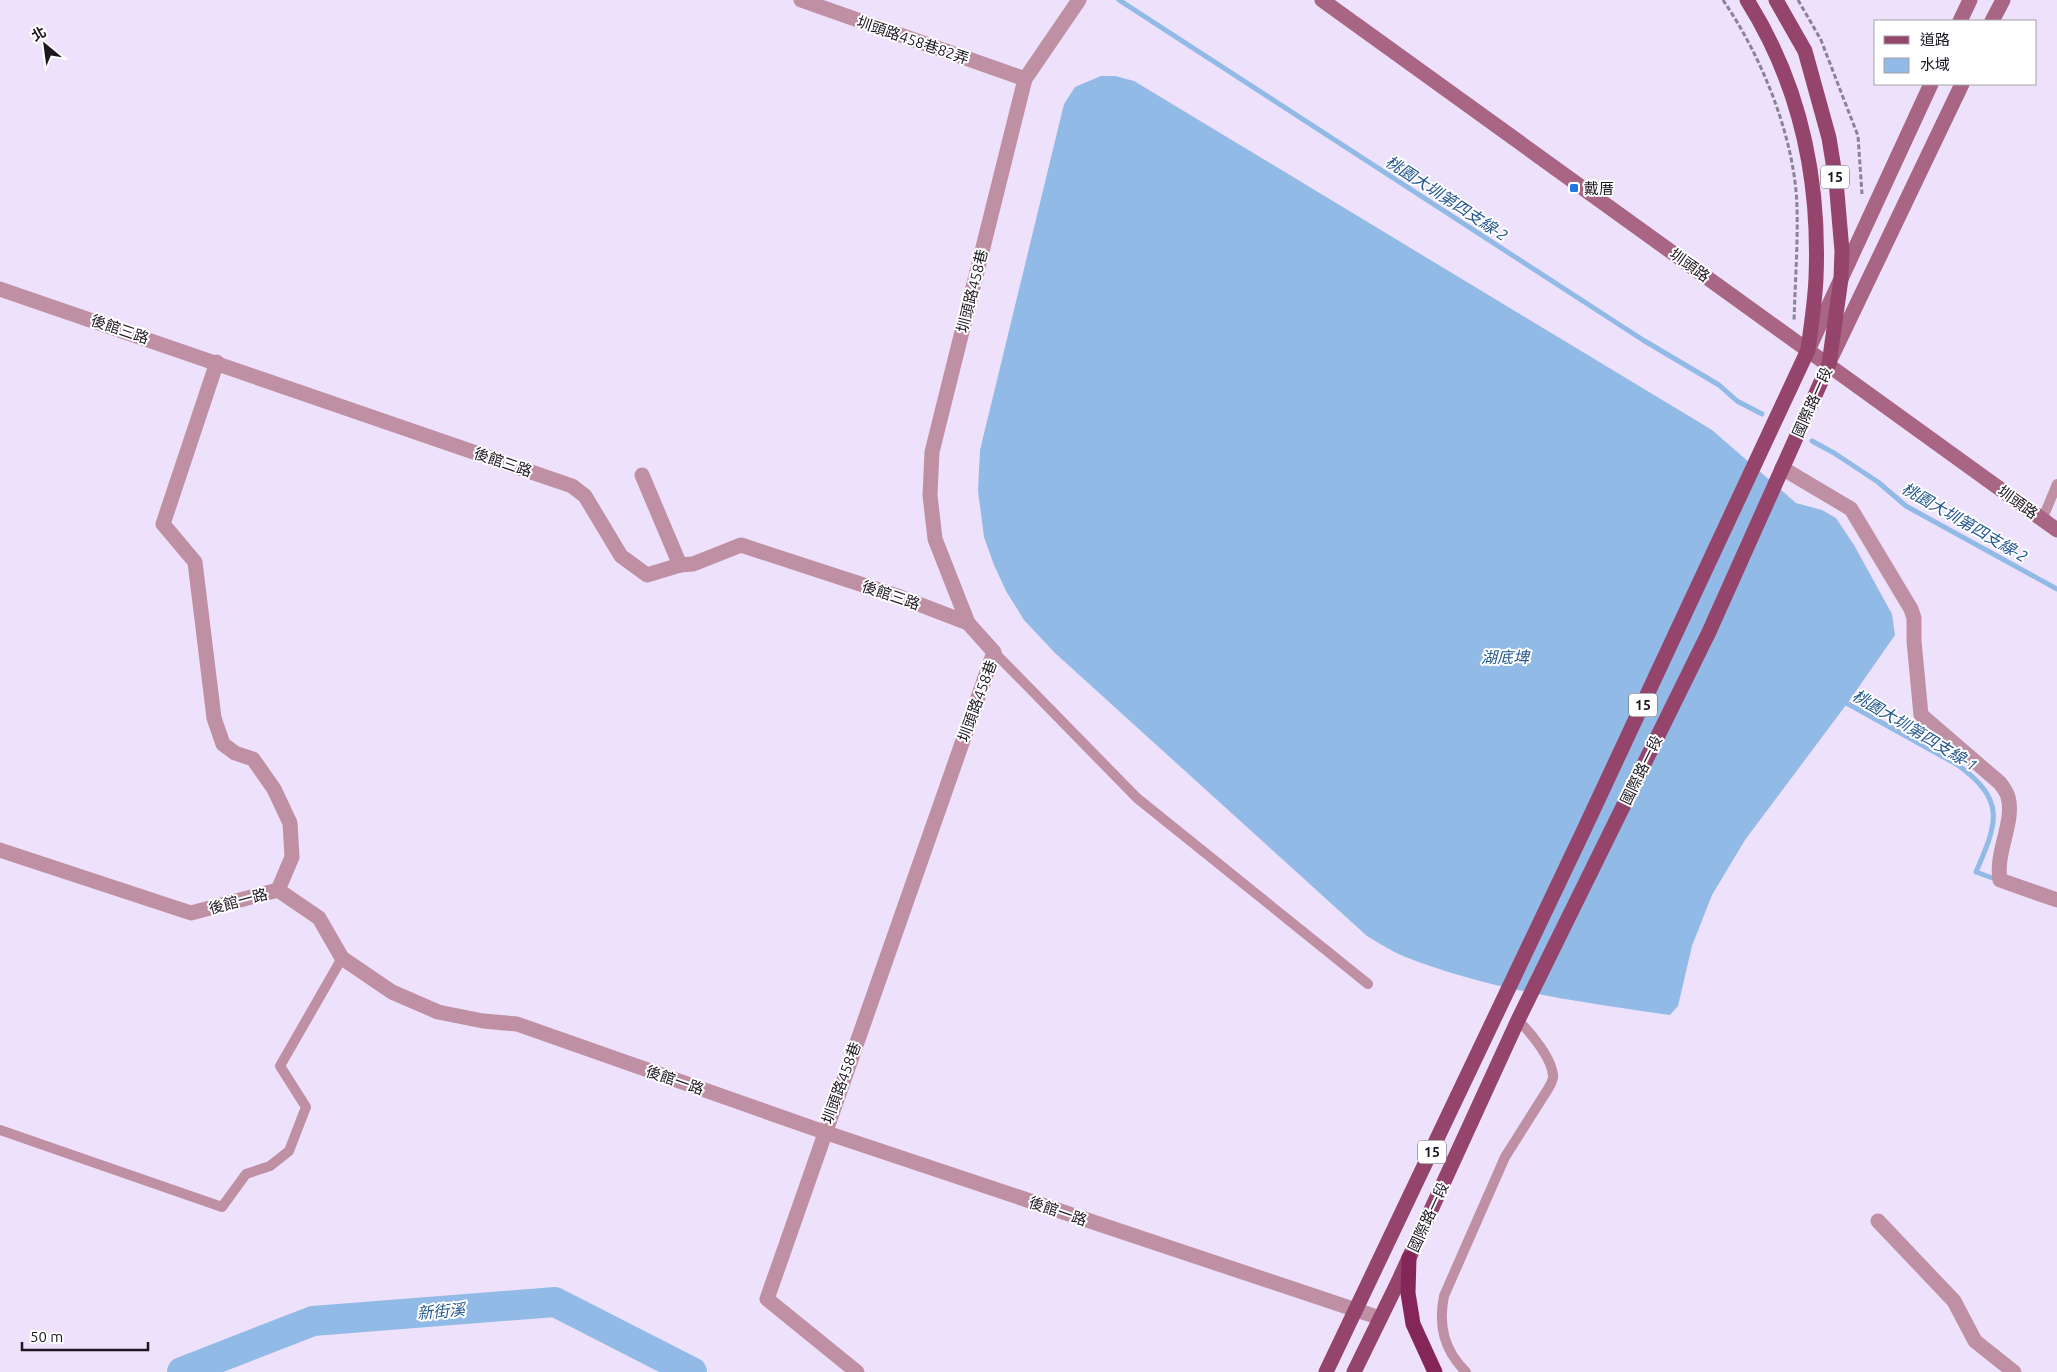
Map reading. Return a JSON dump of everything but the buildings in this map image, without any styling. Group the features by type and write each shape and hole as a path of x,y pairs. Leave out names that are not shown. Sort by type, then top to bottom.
{"highway":[{"path":"1409,1258 1408,1293 1413,1324 1435,1372"}],"main road":[{"name":"15","path":"1747,0 1781,62 1795,102 1808,151 1815,199 1816,279 1808,350"},
{"name":"15","path":"1776,0 1804,52 1829,138 1842,251 1841,279 1828,364"},
{"name":"國際路一段","path":"1326,1372 1808,350"},
{"name":"國際路一段","path":"1354,1372 1409,1258 1518,1020 1708,632 1828,364"}],"street":[{"name":"圳頭路458巷82弄","path":"801,0 1025,79"},
{"name":"圳頭路458巷","path":"857,1372 766,1299 994,652 968,622 935,539 930,495 932,452 1025,79 1079,0"},
{"name":"圳頭路","path":"1322,0 2057,530"},
{"path":"1960,20 1970,0"},
{"path":"1993,20 2003,0"},
{"name":"國際路一段","path":"1808,350 1931,85"},
{"name":"國際路一段","path":"1828,364 1962,85"},
{"name":"後館三路","path":"0,289 217,362 572,486 585,496 621,556 647,576 680,565 693,564 742,544 968,622"},
{"path":"217,362 163,524 195,562 214,718 223,744 235,753 253,759 274,789 290,823 292,857 278,890"},
{"path":"1782,468 1851,509 1911,609 1914,618 1914,641 1921,715 1993,777 2008,795 2010,807 1998,867 2000,880 2057,900"},
{"path":"642,475 680,565"},
{"name":"後館一路","path":"0,850 191,914 278,890 319,918 342,958 392,992 438,1012 483,1021 517,1024 824,1132 1380,1318"},
{"path":"1878,1221 1954,1301 1975,1341 2014,1372"}],"lane":[{"path":"2042,520 2057,484"},
{"path":"994,652 1137,798 1368,984"},
{"path":"0,1130 222,1207 246,1174 270,1166 289,1151 306,1107 280,1066 342,958"},
{"path":"1466,1372 1450,1350 1442,1332 1440,1315 1444,1296 1505,1157 1548,1090 1553,1078 1551,1067 1533,1035 1518,1020"}],"path":[{"path":"1723,0 1771,93 1784,133 1792,171 1796,206 1793,340"}],"water":[{"name":"湖底埤","path":"1101,76 1115,76 1134,81 1712,430 1796,503 1822,510 1836,518 1854,545 1892,614 1895,635 1849,701 1745,840 1712,895 1692,946 1678,1006 1670,1015 1535,993 1468,978 1403,956 1367,936 1055,653 1024,620 1006,591 984,537 978,491 980,450 1064,104 1075,87"}],"waterway":[{"name":"桃園大圳第四支線-2","path":"1119,0 1643,340 1719,385 1737,401 1762,414"},
{"name":"桃園大圳第四支線-2","path":"1812,441 1878,482 1906,506 2057,589"},
{"name":"桃園大圳第四支線-1","path":"1841,700 1958,765 1974,778 1991,802 1993,814 1989,840 1976,872 1998,880"},
{"name":"新街溪","path":"182,1372 313,1321 555,1302 692,1372"}],"place":[{"name":"戴厝","path":"1574,188"}]}
